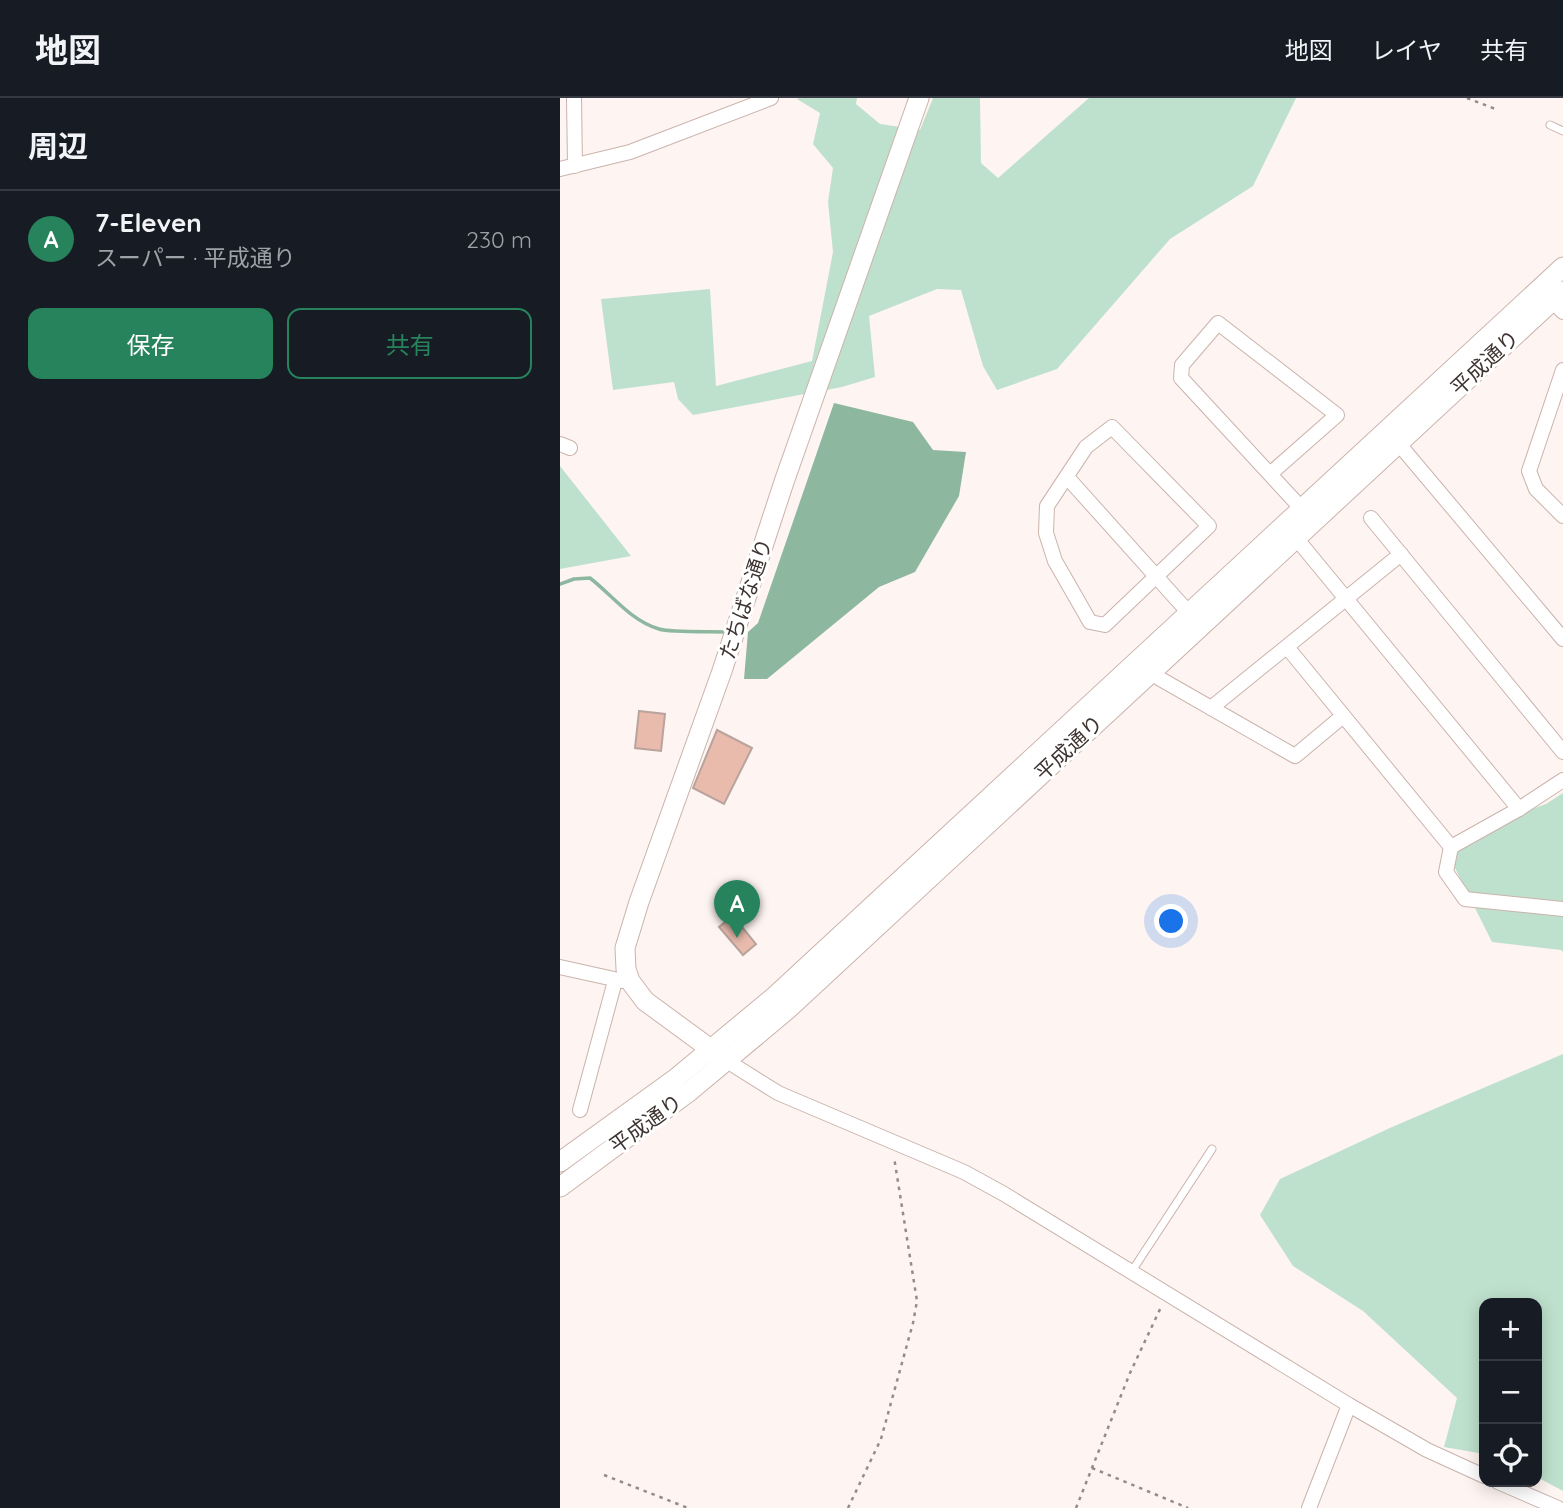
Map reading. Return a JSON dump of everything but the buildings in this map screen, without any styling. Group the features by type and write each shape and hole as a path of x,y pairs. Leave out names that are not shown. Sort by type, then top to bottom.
{"street":[{"path":"574,98 567,168 630,152 771,98"},
{"name":"たちばな通り","path":"623,981 625,948 639,901 722,671 784,482 919,98"},
{"name":"平成通り","path":"560,1187 691,1091 719,1055 775,996 1563,267"},
{"name":"平成通り","path":"560,1162 675,1079 719,1055 797,1000 1398,443 1559,301"},
{"path":"1270,474 1337,415 1217,323 1182,365 1181,378 1302,509"},
{"path":"1563,370 1529,471 1536,489 1563,516"},
{"path":"1112,427 1209,526 1156,576 1105,625 1090,622 1055,561 1046,533 1047,506 1086,447 1112,427"},
{"path":"1398,443 1563,639"},
{"path":"1068,477 1189,613"},
{"path":"1371,518 1563,752"},
{"path":"1297,538 1519,809"},
{"path":"1211,708 1401,554"},
{"path":"1287,647 1451,847"},
{"path":"1150,673 1295,756 1343,716"},
{"path":"1563,780 1519,809 1451,847 1446,872 1465,899 1563,909"},
{"path":"560,967 623,981 719,1055 778,1093 974,1178 1349,1405 1427,1450 1479,1474"},
{"path":"580,1110 623,981"},
{"path":"1309,1508 1349,1405"},
{"path":"1508,1487 1551,1507"}],"lane":[{"path":"1549,125 1563,131"},
{"path":"1132,1272 1212,1149"}],"path":[{"path":"1467,98 1498,110"},
{"path":"848,1508 881,1439 917,1300 892,1143"},
{"path":"1076,1508 1130,1373 1167,1294"},
{"path":"1092,1468 1188,1508"},
{"path":"604,1475 688,1508"}],"shaded area":[{"path":"857,98 856,104 880,124 920,130 933,98 980,98 981,163 998,178 1089,98 1296,98 1253,186 1170,239 1057,369 997,390 983,366 961,290 937,289 869,316 875,377 842,387 693,415 678,399 674,382 613,390 601,299 710,289 716,386 812,361 833,252 828,202 833,168 813,144 820,113 797,99"},
{"path":"834,403 913,422 933,450 966,452 959,496 915,572 879,587 767,679 744,679 748,632 758,623"},
{"path":"560,466 631,556 560,569"},
{"path":"1563,793 1563,952 1492,942 1450,858 1494,823 1546,804"},
{"path":"1563,1054 1563,1491 1542,1480 1542,1298 1479,1298 1479,1453 1444,1447 1457,1398 1363,1311 1293,1266 1260,1215 1280,1179 1392,1127"}],"waterway":[{"path":"560,584 574,579 590,578 631,614 659,629 730,632"}],"place":[{"name":"7-Eleven","path":"737,938"}]}
